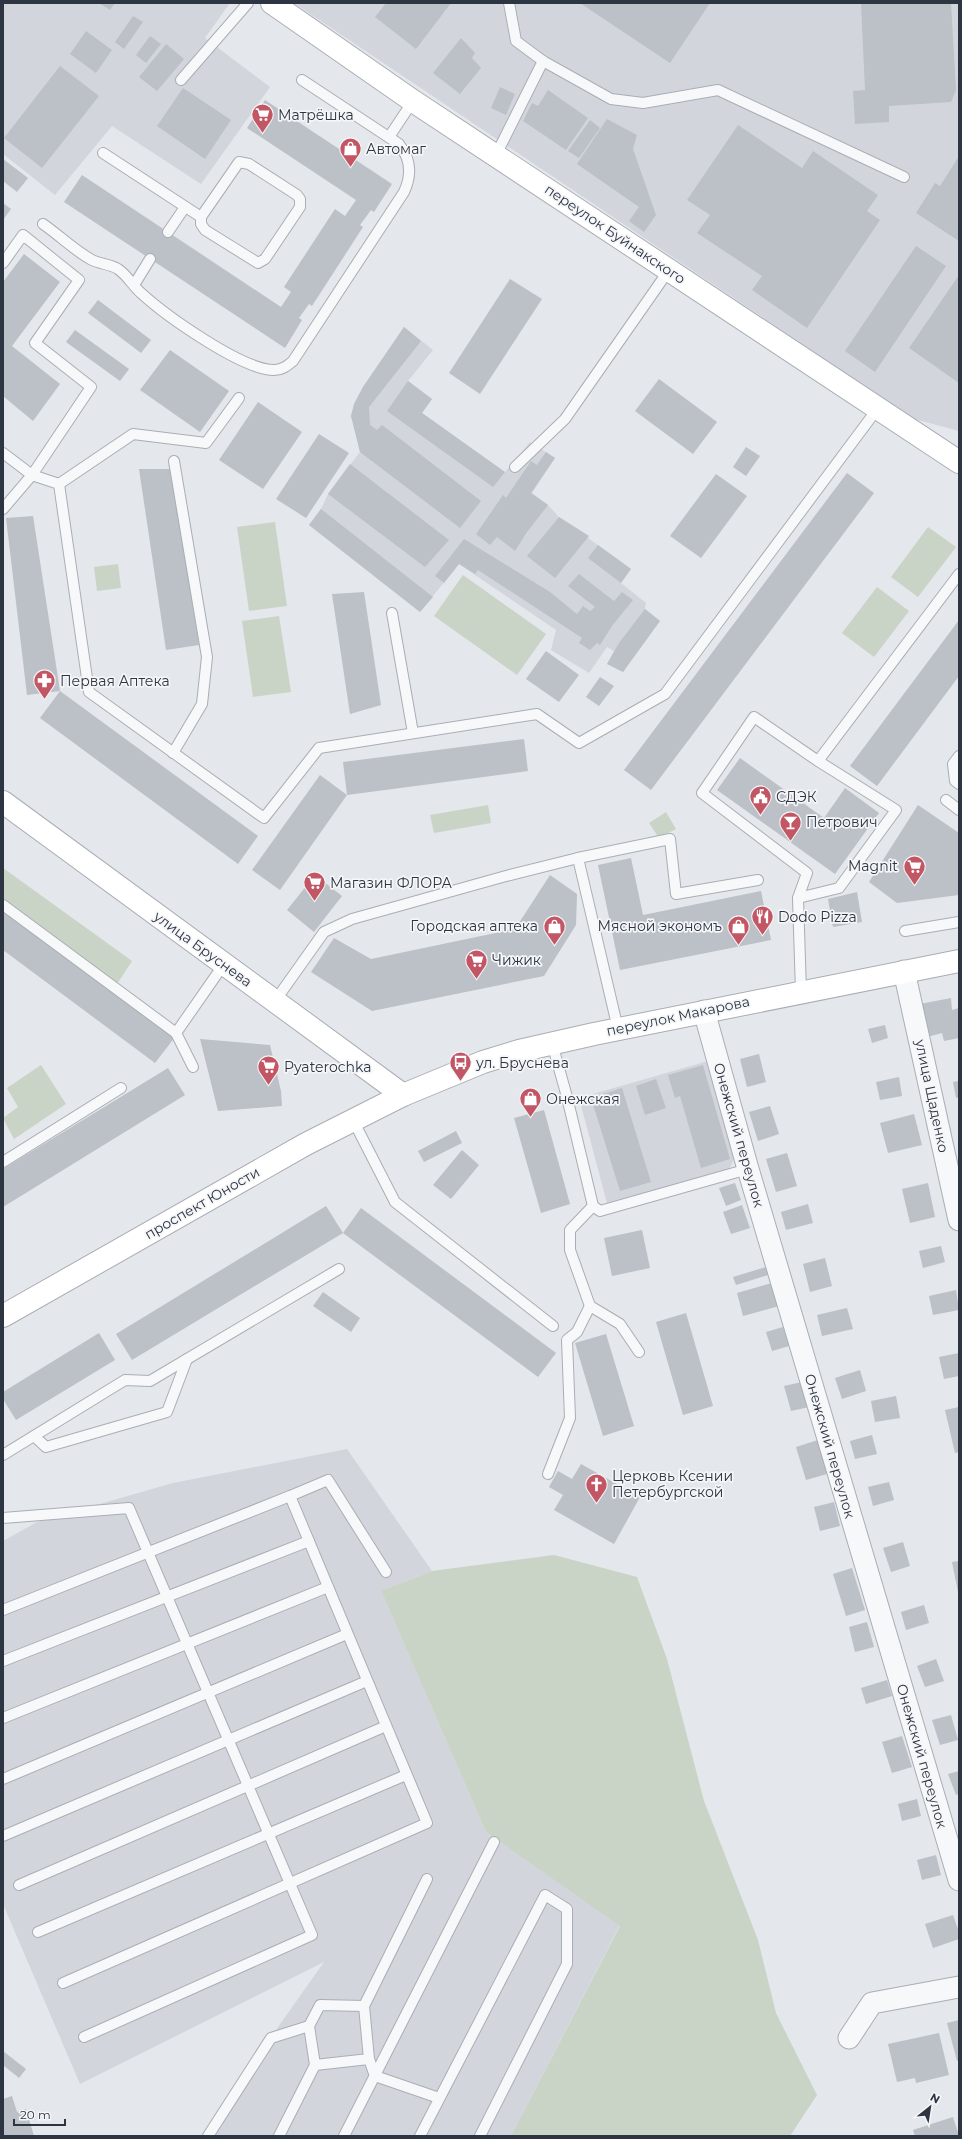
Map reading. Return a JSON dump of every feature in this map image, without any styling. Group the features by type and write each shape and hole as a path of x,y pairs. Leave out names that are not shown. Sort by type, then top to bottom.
{"street":[{"name":"переулок Буйнакского","path":"272,3 413,101 959,462"},
{"name":"улица Бруснева","path":"3,802 403,1095"},
{"name":"переулок Макарова","path":"403,1095 483,1062 552,1043 704,1011 959,961"},
{"name":"улица Щаденко","path":"904,971 959,1220"},
{"name":"Онежский переулок","path":"704,1011 748,1169 959,1880"},
{"name":"проспект Юности","path":"3,1316 353,1120 403,1095"},
{"path":"849,2038 872,2003 959,1987"}],"lane":[{"path":"181,80 248,3"},
{"path":"509,3 516,41 543,61 611,99 643,103 718,90 904,177"},
{"path":"496,155 543,61"},
{"path":"43,224 89,258 117,268 129,278 140,292 192,332 220,350 267,370 275,370 287,366 297,355 408,184 410,169 408,160 399,144 302,80"},
{"path":"389,137 413,101"},
{"path":"103,153 201,217"},
{"path":"243,162 297,196 300,202 300,207 265,259 258,263 205,230 201,224 201,217 236,165 243,162"},
{"path":"168,232 185,207"},
{"path":"3,264 23,235 79,280 35,342 91,387 32,474 3,509"},
{"path":"134,284 150,259"},
{"path":"515,467 565,419 668,270"},
{"path":"59,484 133,434 206,443 239,398"},
{"path":"59,484 89,692 264,818 319,748 537,714 578,743 665,694 878,408"},
{"path":"3,453 32,474 59,484"},
{"path":"173,753 202,704 208,657 174,461"},
{"path":"818,761 959,574"},
{"path":"392,613 413,733"},
{"path":"798,898 839,888 896,810 818,761 754,717 702,793 807,873 798,898 801,992"},
{"path":"959,756 953,764 955,781 959,784"},
{"path":"946,800 959,810"},
{"path":"275,1001 324,932 352,918 506,876 578,858 670,839 676,894 758,880"},
{"path":"578,858 618,1029"},
{"path":"3,905 176,1033 193,1066"},
{"path":"905,931 959,922"},
{"path":"176,1033 224,964"},
{"path":"552,1043 567,1097 593,1206 600,1211 748,1169"},
{"path":"3,1162 121,1088"},
{"path":"353,1120 395,1202 553,1326"},
{"path":"593,1206 570,1230 570,1250 590,1306 620,1324 639,1352"},
{"path":"3,1455 125,1380 150,1381 339,1269"},
{"path":"548,1474 570,1418 568,1340 577,1332 590,1306"},
{"path":"34,1436 46,1447 168,1412 187,1359"},
{"path":"3,1610 149,1554 328,1480 386,1572"},
{"path":"63,1983 427,1823 290,1496"},
{"path":"3,1518 129,1508 312,1935 84,2036"},
{"path":"3,1661 309,1541"},
{"path":"3,1718 328,1587"},
{"path":"3,1779 347,1634"},
{"path":"3,1836 367,1681"},
{"path":"19,1885 386,1726"},
{"path":"38,1932 406,1775"},
{"path":"344,2136 494,1842"},
{"path":"375,2076 369,2059 364,2006 427,1879"},
{"path":"420,2136 545,1895 567,1909 567,1964 480,2136"},
{"path":"279,2136 316,2065 309,2026 320,2005 364,2006"},
{"path":"208,2136 271,2038 309,2026"},
{"path":"316,2065 369,2059"},
{"path":"375,2076 439,2098"}],"shaded area":[{"path":"3,3 230,3 205,38 270,87 201,184 112,126 55,195 3,154"},
{"path":"294,3 959,3 959,431 914,419"},
{"path":"404,327 433,350 408,381 432,399 422,413 505,472 530,442 555,458 532,493 548,505 559,517 631,569 621,583 646,603 645,609 660,621 623,672 607,664 614,651 607,647 589,673 551,650 556,630 459,564 420,612 309,525 321,509 328,494 360,452 351,416 354,404 363,387"},
{"path":"708,1061 736,1154 729,1170 607,1203 579,1098"},
{"path":"347,1449 432,1571 381,1591 486,1832 620,1925 511,2136 201,2136 324,1962 80,2084 3,1904 3,1541 37,1522 173,1483"}],"green space":[{"path":"275,522 287,606 249,611 237,527"},
{"path":"928,527 956,547 918,597 891,577"},
{"path":"118,564 121,588 97,591 94,567"},
{"path":"463,575 546,634 517,675 434,616"},
{"path":"877,587 909,611 874,657 842,633"},
{"path":"279,616 291,692 253,697 242,621"},
{"path":"488,805 491,823 434,833 430,815"},
{"path":"666,812 676,829 659,838 649,823"},
{"path":"3,868 132,961 117,984 3,900"},
{"path":"41,1065 66,1104 14,1139 3,1118 18,1107 7,1088"},
{"path":"554,1555 637,1577 667,1659 704,1801 758,1940 776,2013 817,2095 790,2136 511,2136 620,1926 486,1832 381,1591 432,1571"}],"building":[{"path":"99,3 115,3 110,10"},
{"path":"386,3 451,3 416,49 375,17"},
{"path":"580,3 710,3 670,63"},
{"path":"861,3 951,3 956,90 951,102 889,106 889,122 855,124 853,91 865,90"},
{"path":"133,16 143,22 124,49 115,42"},
{"path":"86,31 112,50 96,73 70,54"},
{"path":"150,36 161,44 146,63 136,55"},
{"path":"461,38 475,53 472,58 481,68 460,94 433,73"},
{"path":"166,44 184,59 157,91 139,77"},
{"path":"60,66 99,96 42,168 4,138"},
{"path":"500,87 515,94 506,115 491,108"},
{"path":"183,88 231,120 205,159 157,126"},
{"path":"548,90 588,118 566,150 523,121 532,103 538,106"},
{"path":"265,100 392,184 374,212 371,210 360,225 363,227 312,306 309,304 299,318 302,320 285,348 64,202 82,175 281,307 291,292 284,287 335,209 345,216 356,200 247,128"},
{"path":"607,119 637,135 633,149 656,215 644,232 629,221 639,207 577,164"},
{"path":"590,120 600,128 579,158 568,151"},
{"path":"738,125 802,168 813,151 878,195 867,211 880,220 807,328 752,290 762,276 697,233 710,215 687,200"},
{"path":"959,156 959,241 916,213 935,183 940,186"},
{"path":"3,159 28,178 17,192 3,181"},
{"path":"3,203 11,209 3,220"},
{"path":"916,246 946,266 875,372 845,351"},
{"path":"24,254 60,282 12,346 60,384 33,421 3,396 3,282"},
{"path":"959,275 959,383 909,348"},
{"path":"510,279 542,299 480,394 449,373"},
{"path":"98,300 151,340 141,353 88,313"},
{"path":"404,327 421,341 369,407 370,425 377,430 382,425 481,501 460,528 360,452 351,416 354,404 363,387"},
{"path":"75,330 129,369 120,381 66,342"},
{"path":"170,350 229,391 200,432 140,390"},
{"path":"659,379 717,422 693,454 635,411"},
{"path":"408,381 432,399 422,413 505,472 493,487 387,411"},
{"path":"258,402 302,432 263,489 219,460"},
{"path":"319,434 349,453 306,518 276,499"},
{"path":"746,447 760,456 746,476 733,467"},
{"path":"546,452 555,458 531,493 548,505 527,532 515,551 497,537 490,545 476,534 503,495 506,498 531,461 537,465"},
{"path":"350,464 449,540 425,567 328,494"},
{"path":"139,469 172,469 199,645 166,650"},
{"path":"847,473 874,493 651,790 624,770"},
{"path":"716,474 747,496 701,558 670,536"},
{"path":"321,509 433,597 420,612 309,525"},
{"path":"33,516 60,691 27,695 6,518"},
{"path":"559,517 589,536 555,578 527,556"},
{"path":"464,539 550,592 577,614 583,606 590,611 595,607 568,586 579,574 614,601 622,592 633,600 612,626 600,645 597,643 590,650 579,643 582,638 478,570 475,574 459,564 444,583 435,576"},
{"path":"598,545 631,569 621,583 588,558"},
{"path":"364,592 381,705 350,714 332,594"},
{"path":"645,609 660,621 623,672 607,664 619,643"},
{"path":"959,620 959,676 877,786 850,766"},
{"path":"546,651 579,675 559,702 526,679"},
{"path":"600,677 614,686 599,706 586,697"},
{"path":"60,691 258,836 238,864 40,718"},
{"path":"524,739 528,771 347,795 343,762"},
{"path":"740,758 824,818 845,788 879,813 835,874 717,790"},
{"path":"320,775 347,795 280,890 252,870"},
{"path":"918,805 959,833 959,895 897,903 869,882"},
{"path":"631,858 643,915 761,891 771,940 620,970 598,865"},
{"name":"Магазин ФЛОРА","path":"315,875 342,896 314,932 287,910"},
{"path":"550,875 577,894 576,925 544,976 372,1011 311,972 334,938 371,959 515,929"},
{"path":"857,892 862,922 833,927 828,899"},
{"path":"3,909 175,1037 155,1063 3,950"},
{"path":"951,998 952,1010 959,1008 959,1038 944,1041 942,1033 927,1037 920,1004"},
{"path":"885,1025 888,1038 872,1043 868,1029"},
{"path":"200,1039 270,1045 281,1091 282,1106 218,1111"},
{"path":"759,1054 766,1082 747,1087 740,1059"},
{"path":"703,1065 730,1159 701,1168 680,1096 675,1098 668,1075"},
{"path":"168,1068 185,1095 3,1207 3,1169"},
{"path":"899,1077 902,1096 880,1100 876,1082"},
{"path":"656,1079 666,1108 645,1115 636,1086"},
{"path":"959,1081 959,1097 956,1098 953,1082"},
{"path":"622,1088 651,1182 620,1191 591,1098"},
{"path":"770,1106 779,1134 758,1141 749,1112"},
{"path":"544,1110 570,1204 541,1213 514,1118"},
{"path":"914,1114 922,1145 888,1153 880,1123"},
{"path":"456,1131 462,1143 424,1162 418,1151"},
{"path":"462,1150 479,1165 451,1199 433,1185"},
{"path":"787,1153 797,1186 776,1192 766,1159"},
{"path":"735,1183 741,1200 726,1206 719,1188"},
{"path":"928,1183 935,1217 910,1223 902,1189"},
{"path":"808,1204 813,1223 786,1230 781,1212"},
{"path":"742,1205 750,1228 731,1234 723,1212"},
{"path":"326,1206 343,1233 132,1360 116,1334"},
{"path":"361,1208 556,1353 538,1377 343,1233"},
{"path":"642,1230 650,1268 612,1276 604,1238"},
{"path":"941,1246 945,1262 923,1268 919,1251"},
{"path":"825,1258 832,1286 810,1292 803,1264"},
{"path":"766,1267 768,1275 736,1285 733,1277"},
{"path":"772,1283 779,1306 743,1316 737,1293"},
{"path":"956,1290 959,1310 933,1315 929,1296"},
{"path":"323,1292 360,1318 351,1332 313,1306"},
{"path":"847,1308 853,1329 822,1336 817,1315"},
{"path":"686,1313 713,1406 683,1415 656,1322"},
{"path":"783,1327 789,1346 772,1351 766,1332"},
{"path":"99,1333 115,1360 16,1420 3,1399 3,1392"},
{"path":"606,1334 634,1426 603,1436 575,1343"},
{"path":"959,1353 959,1376 944,1379 939,1357"},
{"path":"860,1370 866,1391 842,1399 835,1378"},
{"path":"802,1382 809,1407 791,1411 784,1386"},
{"path":"896,1396 900,1418 875,1422 871,1401"},
{"path":"959,1407 959,1452 955,1453 945,1410"},
{"path":"872,1435 877,1454 855,1459 850,1441"},
{"path":"818,1440 827,1474 806,1480 796,1447"},
{"name":"Церковь Ксении Петербургской","path":"581,1464 640,1497 614,1544 554,1510 563,1495 549,1487 558,1471 572,1479"},
{"path":"889,1482 894,1500 873,1506 868,1487"},
{"path":"834,1502 840,1526 820,1531 814,1507"},
{"path":"903,1542 910,1566 891,1572 883,1548"},
{"path":"959,1561 959,1591 958,1592 952,1562"},
{"path":"852,1568 865,1610 846,1616 833,1574"},
{"path":"924,1605 929,1623 906,1630 901,1612"},
{"path":"867,1622 874,1647 855,1652 849,1627"},
{"path":"936,1659 944,1681 925,1687 917,1666"},
{"path":"887,1680 892,1696 866,1704 861,1688"},
{"path":"951,1715 958,1740 940,1745 932,1720"},
{"path":"902,1736 912,1767 892,1773 882,1742"},
{"path":"959,1771 959,1794 956,1795 948,1774"},
{"path":"917,1799 921,1816 902,1821 898,1804"},
{"path":"936,1855 941,1875 922,1880 917,1860"},
{"path":"953,1915 959,1932 959,1939 933,1948 925,1924"},
{"path":"959,2020 959,2060 957,2061 947,2023"},
{"path":"939,2033 949,2075 916,2083 915,2078 897,2082 888,2044"},
{"path":"3,2051 26,2069 19,2078 3,2065"},
{"path":"12,2096 17,2112 26,2109 34,2136 3,2136 3,2099"},
{"path":"953,2117 959,2136 915,2136 913,2130"}],"place":[{"name":"Матрёшка","path":"262,134"},
{"name":"Автомаг","path":"351,168"},
{"name":"Первая Аптека","path":"45,700"},
{"name":"СДЭК","path":"760,816"},
{"name":"Петрович","path":"790,842"},
{"name":"Magnit","path":"914,886"},
{"name":"Магазин ФЛОРА","path":"315,902"},
{"name":"Dodo Pizza","path":"763,936"},
{"name":"Городская аптека","path":"554,946"},
{"name":"Мясной экономъ","path":"738,946"},
{"name":"Чижик","path":"476,980"},
{"name":"ул. Бруснева","path":"460,1082"},
{"name":"Pyaterochka","path":"269,1086"},
{"name":"Онежская","path":"530,1118"},
{"name":"Церковь Ксении Петербургской","path":"597,1504"}]}
